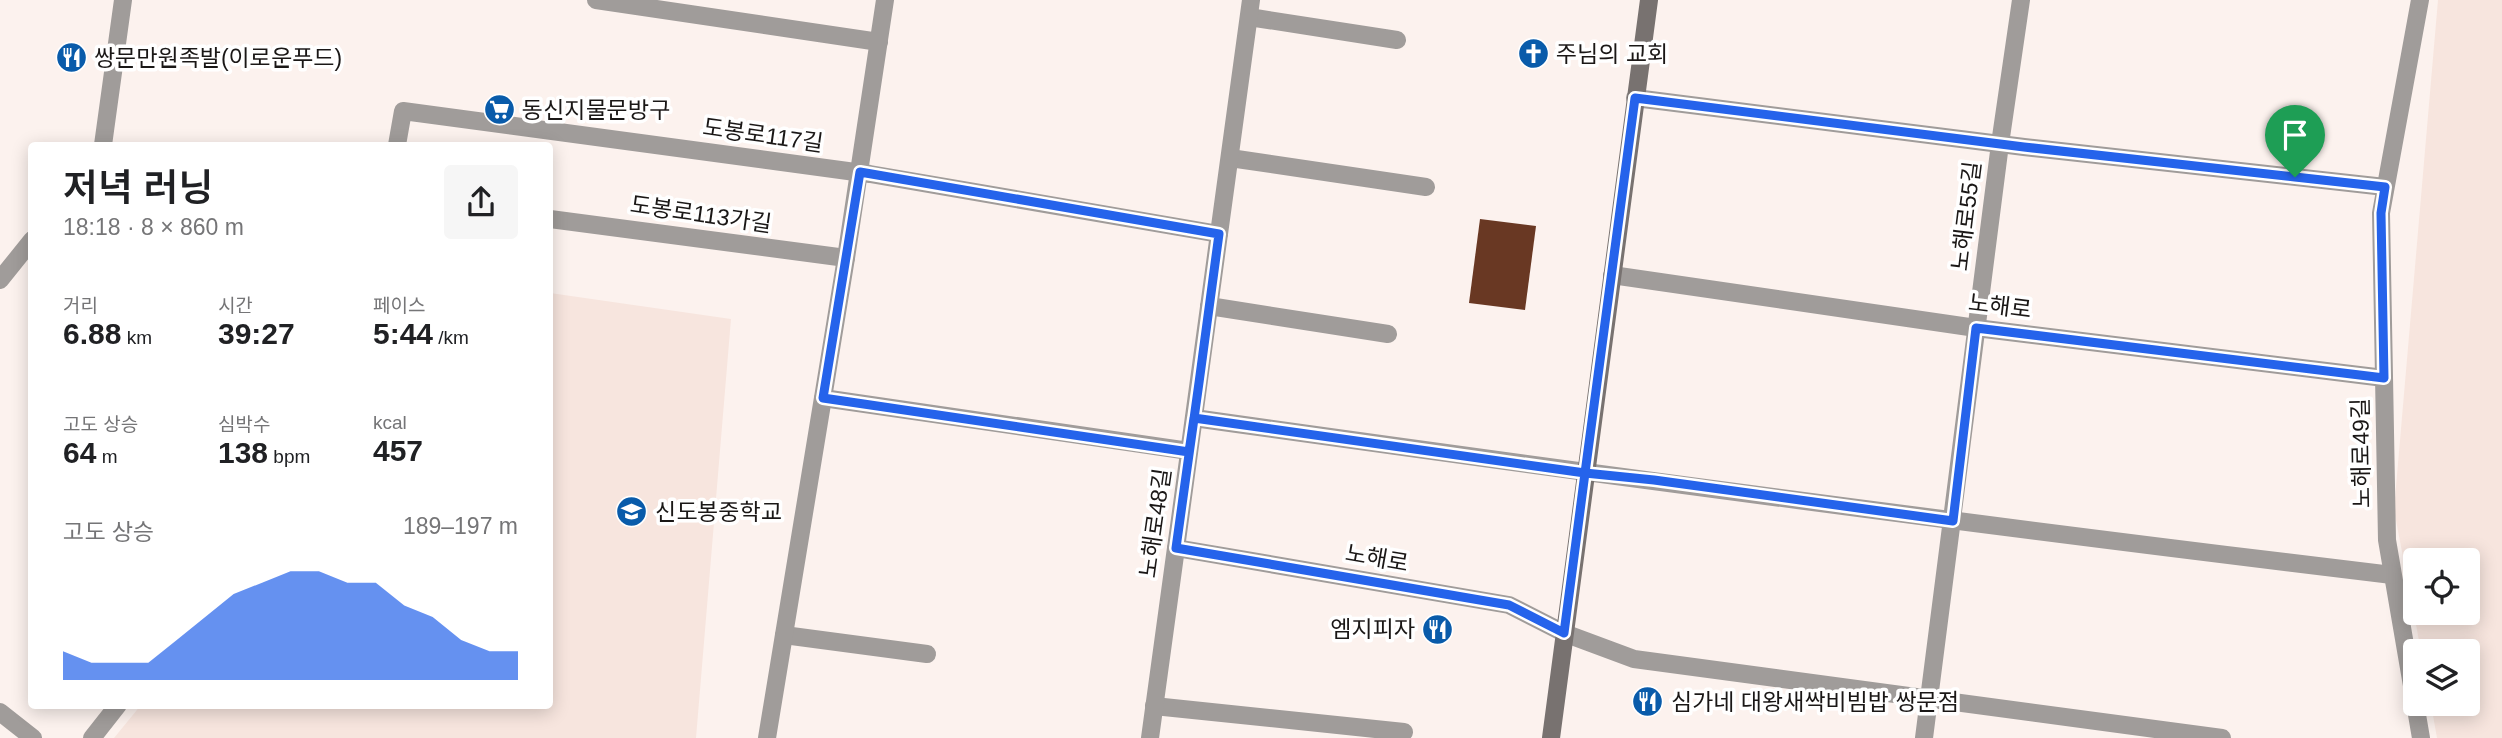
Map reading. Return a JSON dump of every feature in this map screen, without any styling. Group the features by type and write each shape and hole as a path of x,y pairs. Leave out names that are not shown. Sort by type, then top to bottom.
{"main road":[{"path":"1551,738 1649,0"}],"street":[{"path":"103,142 123,0"},
{"path":"596,0 879,42"},
{"path":"767,738 860,172 885,0"},
{"name":"노해로55길","path":"1924,738 2021,0"},
{"name":"노해로49길","path":"2417,0 2381,213 2387,540 2421,738"},
{"name":"노해로48길","path":"1150,738 1250,8 1397,40"},
{"path":"1635,98 2000,144 2385,187"},
{"name":"도봉로117길","path":"398,142 403,111 860,172 1219,234"},
{"path":"1230,158 1426,187"},
{"name":"도봉로113가길","path":"553,219 846,258"},
{"path":"0,280 28,245"},
{"name":"노해로","path":"1612,275 1976,328 2384,378"},
{"path":"1209,306 1388,334"},
{"path":"823,398 1189,452"},
{"path":"1194,418 1585,473 2392,575"},
{"name":"노해로","path":"1176,548 1509,605 1564,633 1634,659 2222,738"},
{"path":"784,635 928,654"},
{"path":"1154,706 1404,732"},
{"path":"92,738 115,709"},
{"path":"0,712 33,738"}],"shaded area":[{"path":"2438,0 2502,0 2502,738 2437,738 2433,716 2480,716 2480,639 2419,639 2416,625 2480,625 2480,548 2403,548 2403,557 2394,510"},
{"name":"신도봉중학교","path":"553,293 731,319 696,738 114,738 138,709 553,709"}],"building":[{"path":"1480,219 1536,226 1525,310 1469,303"}],"place":[{"name":"주님의 교회","path":"1533,54"},
{"name":"쌍문만원족발(이로운푸드)","path":"71,58"},
{"name":"동신지물문방구","path":"499,110"},
{"name":"신도봉중학교","path":"632,512"},
{"name":"엠지피자","path":"1438,629"},
{"name":"심가네 대왕새싹비빔밥 쌍문점","path":"1648,702"}],"route":[{"path":"2295,177 2024,147 1635,98 1585,473 1194,418 1189,452 823,398 860,172 1219,234 1194,418 1176,548 1509,605 1564,633 1585,473 1953,521 1976,328 2384,378 2381,213 2385,187 2295,177"}]}
